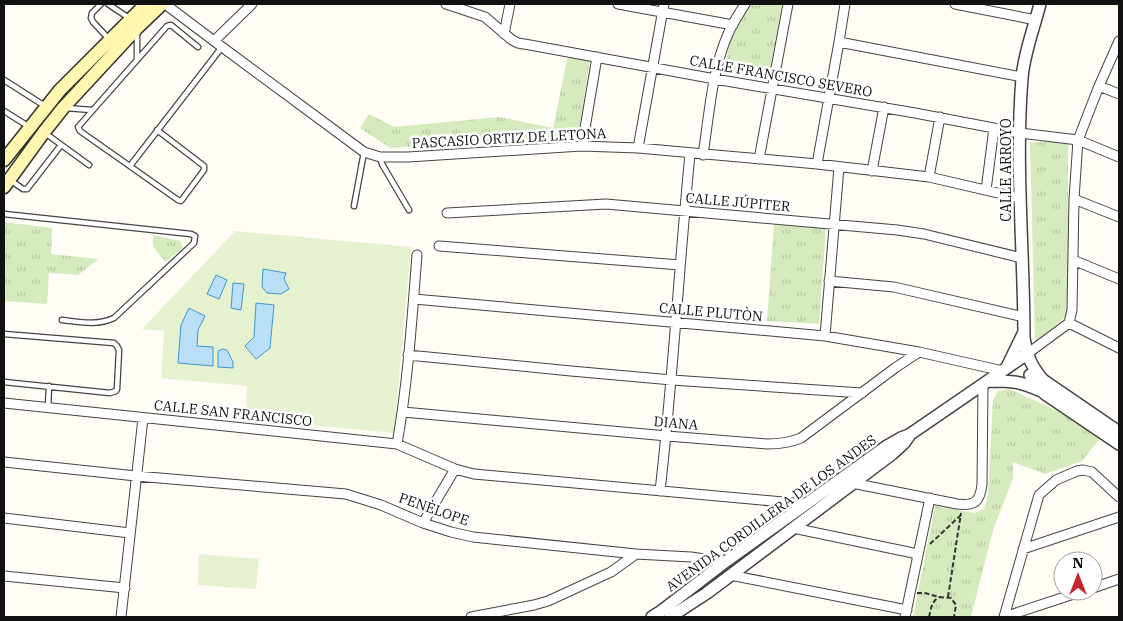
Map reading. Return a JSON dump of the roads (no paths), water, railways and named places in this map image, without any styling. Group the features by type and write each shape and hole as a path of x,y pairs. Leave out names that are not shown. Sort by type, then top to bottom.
{"main road":[{"path":"7,183 63,108 134,23 146,4"},
{"path":"4,160 60,90 110,40 163,4"}],"street":[{"name":"PASCASIO ORTIZ DE LETONA","path":"163,4 364,152 380,157 408,157 582,146 638,148 817,164 929,177 1020,198"},
{"path":"214,41 252,4"},
{"name":"CALLE FRANCISCO SEVERO","path":"446,4 485,18 504,34 518,42 1020,133 1078,140 1119,156"},
{"path":"504,34 510,4"},
{"path":"618,4 663,8 733,25"},
{"path":"704,155 715,79 724,43 745,4"},
{"path":"760,160 788,4"},
{"path":"817,164 845,4"},
{"path":"955,4 1036,20"},
{"name":"CALLE ARROYO","path":"1024,360 1020,198 1022,77 1040,4"},
{"path":"638,148 663,8"},
{"path":"839,42 1022,77"},
{"path":"1024,360 1069,323 1072,310 1074,199 1078,140 1119,42"},
{"path":"582,146 597,57"},
{"path":"1099,86 1119,94"},
{"path":"872,171 884,107"},
{"path":"929,177 940,118"},
{"path":"986,190 994,128"},
{"path":"660,491 672,380 684,210 690,154"},
{"path":"825,336 839,167"},
{"path":"1074,199 1119,217"},
{"name":"CALLE JÚPITER","path":"447,213 606,204 684,210 871,227 924,234 1022,258"},
{"path":"439,246 680,265"},
{"path":"397,444 403,412 417,254"},
{"path":"1073,260 1119,279"},
{"path":"829,281 894,287 1024,317"},
{"name":"CALLE PLUTÒN","path":"414,299 825,336 919,352 1005,370"},
{"path":"1069,323 1119,348"},
{"path":"1005,370 1024,335"},
{"name":"DIANA","path":"403,412 667,436 780,444 801,438 919,352"},
{"path":"408,355 672,380 862,393"},
{"path":"1024,360 1043,380 1119,432"},
{"path":"1024,360 1046,394"},
{"name":"AVENIDA CORDILLERA DE LOS ANDES","path":"662,616 725,562 887,446 909,435 985,383 1024,360"},
{"path":"852,483 963,505 972,504 976,501 981,490 985,383 1017,382 1028,385 1046,394 1119,444"},
{"name":"CALLE SAN FRANCISCO","path":"4,403 397,444 455,469 488,476 805,504"},
{"path":"121,617 143,418"},
{"name":"AVENIDA CORDILLERA DE LOS ANDES","path":"662,616 707,593 892,454 904,443 909,435"},
{"name":"PENÈLOPE","path":"4,462 136,476 346,494 381,505 424,523 473,537 636,554 690,557 725,562"},
{"path":"424,523 455,469"},
{"path":"1004,617 1038,495 1056,480 1083,470 1092,472 1119,496"},
{"path":"730,575 906,613 930,498"},
{"path":"1023,549 1119,517"},
{"path":"4,518 130,533"},
{"path":"793,528 918,554"},
{"path":"471,617 548,601 611,572 636,554"},
{"path":"4,576 125,588"},
{"path":"1103,585 1119,579"},
{"path":"1004,617 1053,601"}],"lane":[{"path":"101,4 92,13 91,18 110,40"},
{"path":"108,4 134,23 137,59"},
{"path":"157,130 203,164 204,170 182,200 178,200 80,131 78,125 168,25 171,25 198,47"},
{"path":"130,166 222,47"},
{"path":"4,80 46,107"},
{"path":"63,108 92,110"},
{"path":"4,111 29,128"},
{"path":"44,132 89,165"},
{"path":"7,183 27,189 61,145"},
{"path":"354,206 364,152"},
{"path":"380,157 382,164 409,210"},
{"path":"4,214 195,236 194,243 114,318 94,324 62,320"},
{"path":"4,334 114,344 119,348 117,389 110,393 4,382"},
{"path":"48,408 49,386"}],"water":[{"path":"263,269 286,273 284,279 289,289 281,294 267,293 262,287"},
{"path":"216,275 227,280 219,299 207,294"},
{"path":"233,283 244,284 241,310 231,308"},
{"path":"256,303 274,305 270,348 256,359 245,346 254,337"},
{"path":"189,308 205,316 198,330 197,346 213,347 213,366 178,363 181,325"},
{"path":"222,349 227,350 233,362 233,368 218,367 218,351"}]}
